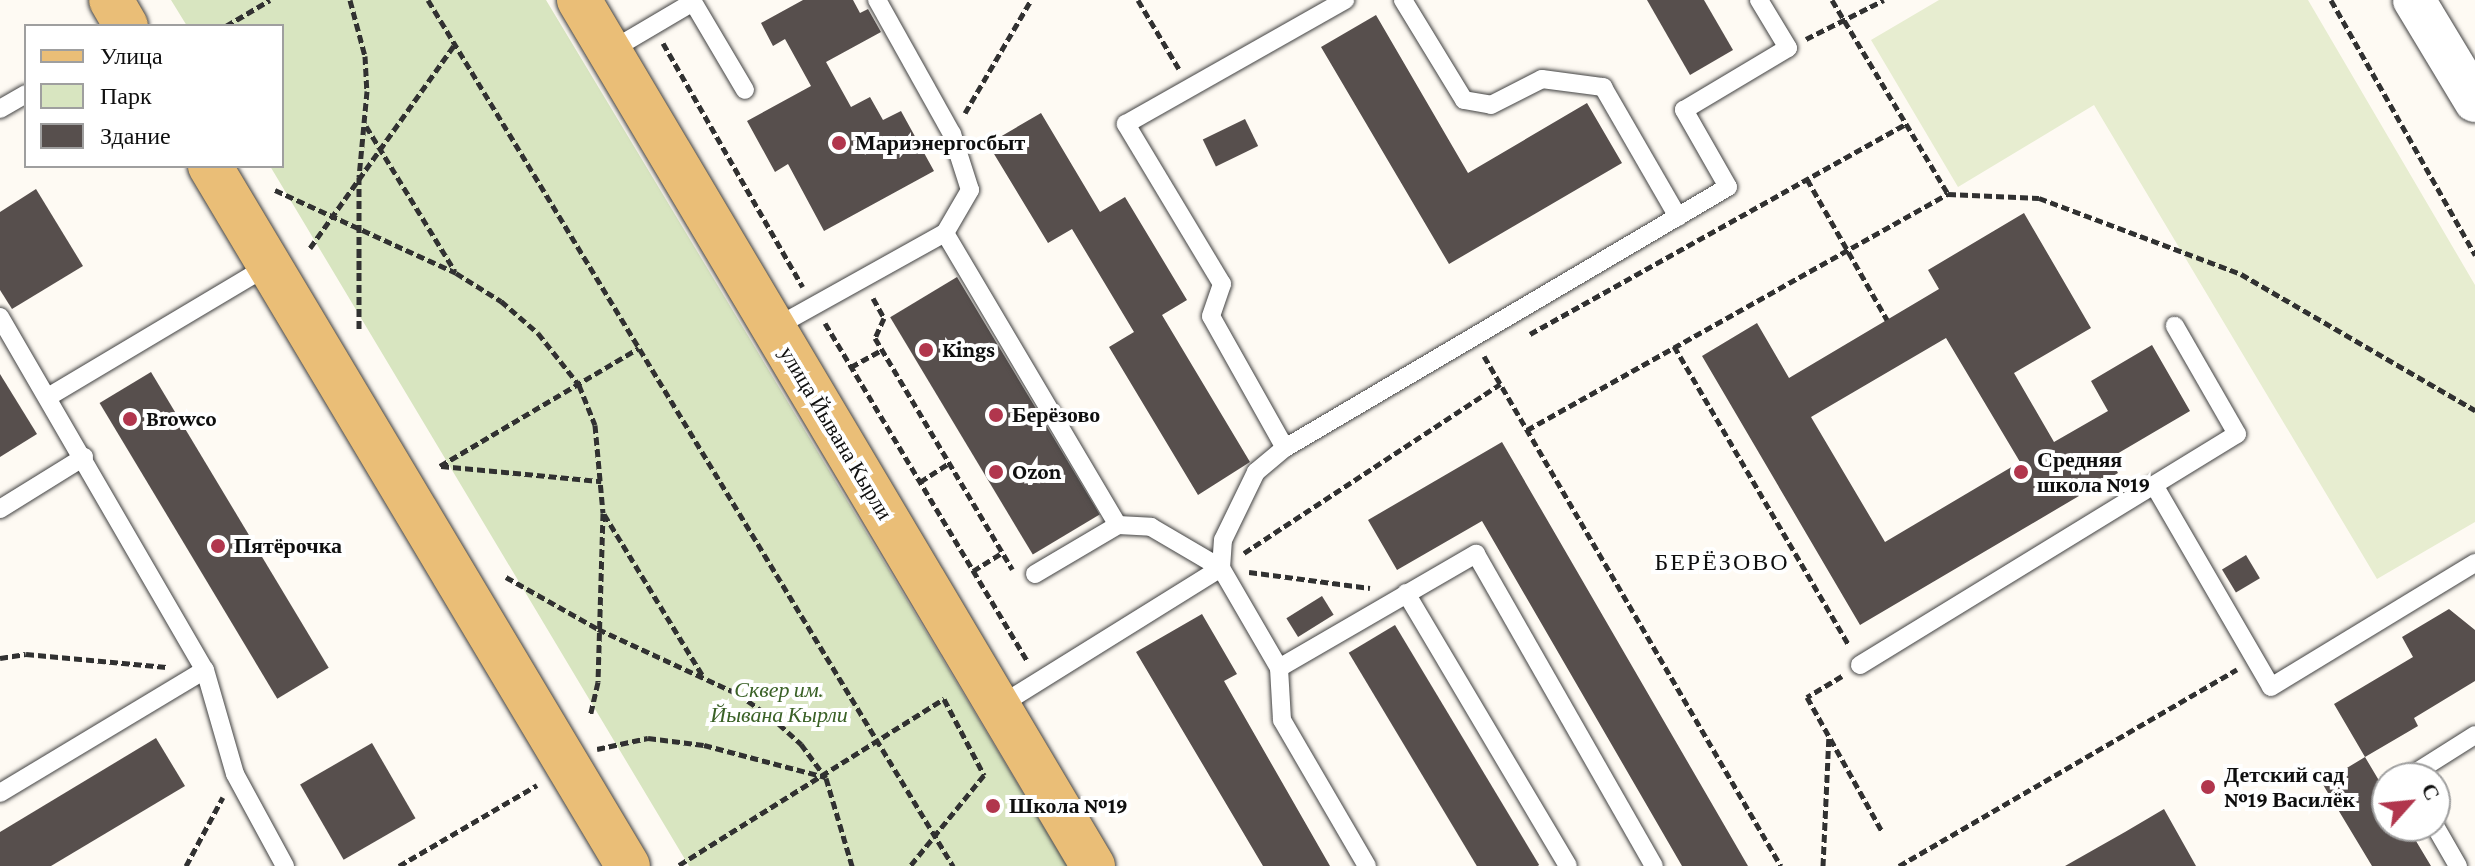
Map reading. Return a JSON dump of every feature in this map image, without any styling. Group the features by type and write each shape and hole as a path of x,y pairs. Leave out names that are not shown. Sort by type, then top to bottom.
{"main road":[{"path":"111,0 125,24"},
{"name":"улица Йывана Кырли","path":"579,0 1093,866"},
{"path":"211,168 628,866"}],"street":[{"path":"2414,0 2475,101"}],"lane":[{"path":"774,328 945,233 970,190 952,134 877,0"},
{"path":"1285,448 1211,316 1222,284 1126,124 1345,0"},
{"path":"1403,0 1464,100 1491,105 1542,79 1603,87 1678,217"},
{"path":"1221,568 1223,540 1256,472 1285,448 1728,187 1684,110 1788,48 1759,0"},
{"path":"610,51 693,2 745,90"},
{"path":"0,109 24,95"},
{"path":"945,233 1118,525"},
{"path":"48,397 269,265"},
{"path":"0,317 205,670 235,774 285,866"},
{"path":"1860,665 2237,434 2175,326"},
{"path":"0,509 84,457"},
{"path":"2154,485 2271,687 2472,572"},
{"path":"1035,574 1118,525 1151,527 1221,568 1279,668 1282,720 1367,866"},
{"path":"1279,668 1476,554 1654,866"},
{"path":"999,706 1221,568"},
{"path":"1406,593 1568,866"},
{"path":"0,793 205,670"},
{"path":"2432,762 2475,735"},
{"path":"2444,842 2458,866"}],"path":[{"path":"229,24 270,0"},
{"path":"350,0 365,56 366,125 359,177 359,331"},
{"path":"428,0 953,866"},
{"path":"952,134 1031,0"},
{"path":"1138,0 1190,87"},
{"path":"1832,0 1948,194"},
{"path":"1788,48 1884,0"},
{"path":"2331,0 2475,255"},
{"path":"653,26 814,306 1035,673"},
{"path":"310,248 455,44"},
{"path":"1526,336 1906,124"},
{"path":"366,125 456,273"},
{"path":"1807,179 1887,320"},
{"path":"275,190 456,273 501,301 538,333 579,385 595,425 603,513 598,682 590,716"},
{"path":"1527,430 1948,194 2039,198 2241,274 2475,410"},
{"path":"863,279 884,318 875,338 1012,569 1035,574"},
{"path":"1473,338 1781,866"},
{"path":"1674,346 1860,665 1807,697 1882,831"},
{"path":"601,481 440,466 639,348"},
{"path":"851,367 882,350"},
{"path":"1486,359 1499,351"},
{"path":"1221,568 1500,384"},
{"path":"920,482 949,463"},
{"path":"603,513 703,676"},
{"path":"973,571 1002,553"},
{"path":"1221,568 1406,593"},
{"path":"506,577 598,629 703,676 770,716 801,744 826,778 852,866"},
{"path":"0,658 26,654 205,670"},
{"path":"1899,866 2255,659"},
{"path":"679,865 826,778 944,699 984,775 910,866"},
{"path":"1823,866 1829,735"},
{"path":"399,866 606,743 648,738 704,745 826,778"},
{"path":"186,866 235,774"}],"green space":[{"name":"Сквер им. Йывана Кырли","path":"171,0 546,0 1067,866 689,866 271,168 284,168 284,24 186,24"},
{"path":"1939,0 2308,0 2475,285 2475,522 2377,579 2094,105 1958,187 1871,40"}],"building":[{"name":"Мариэнергосбыт","path":"803,0 853,0 860,13 868,9 881,32 826,62 851,107 870,97 883,120 901,111 934,171 824,231 788,164 775,172 747,121 811,86 785,39 773,46 761,23"},
{"path":"1647,0 1704,0 1733,50 1690,75"},
{"path":"1376,15 1468,173 1587,103 1622,163 1449,264 1321,47"},
{"path":"1041,113 1100,212 1125,197 1187,300 1162,315 1250,462 1198,495 1109,347 1134,332 1072,229 1048,243 988,144"},
{"path":"1245,119 1258,146 1216,167 1203,140"},
{"path":"36,189 83,266 12,309 0,290 0,212"},
{"path":"2024,213 2091,328 2014,373 2054,442 2108,411 2091,381 2152,345 2190,411 2110,458 2118,473 1860,625 1702,356 1757,323 1789,378 1939,289 1928,270","holes":["1946,338 2020,462 1885,542 1811,417"]},
{"name":"Берёзово","path":"957,277 1100,514 1033,555 890,317"},
{"path":"151,372 329,668 277,699 100,403"},
{"path":"0,374 37,434 0,457"},
{"path":"1502,442 1748,866 1682,866 1482,521 1397,570 1368,520"},
{"path":"2246,555 2260,578 2236,593 2222,569"},
{"path":"1322,596 1334,615 1298,637 1286,618"},
{"path":"2449,609 2475,630 2475,681 2414,718 2418,726 2365,757 2334,704 2413,657 2402,637"},
{"path":"1202,614 1237,674 1224,681 1330,866 1263,866 1136,652"},
{"path":"1395,625 1539,865 1477,866 1349,653"},
{"path":"156,738 185,786 51,866 0,866 0,832"},
{"path":"372,743 416,818 344,860 300,784"},
{"path":"2365,757 2371,767 2371,842 2417,842 2431,866 2372,866 2322,783"},
{"path":"2164,809 2196,866 2065,866 2125,832"}],"place":[{"name":"Мариэнергосбыт","path":"839,143"},
{"name":"Kings","path":"926,350"},
{"name":"Берёзово","path":"996,415"},
{"name":"Browco","path":"130,419"},
{"name":"Ozon","path":"996,472"},
{"name":"Средняя школа №19","path":"2021,472"},
{"name":"Пятёрочка","path":"218,546"},
{"name":"Детский сад №19 Василёк","path":"2208,787"},
{"name":"Школа №19","path":"993,806"}],"district":[{"name":"БЕРЁЗОВО","path":"1722,562"}]}
